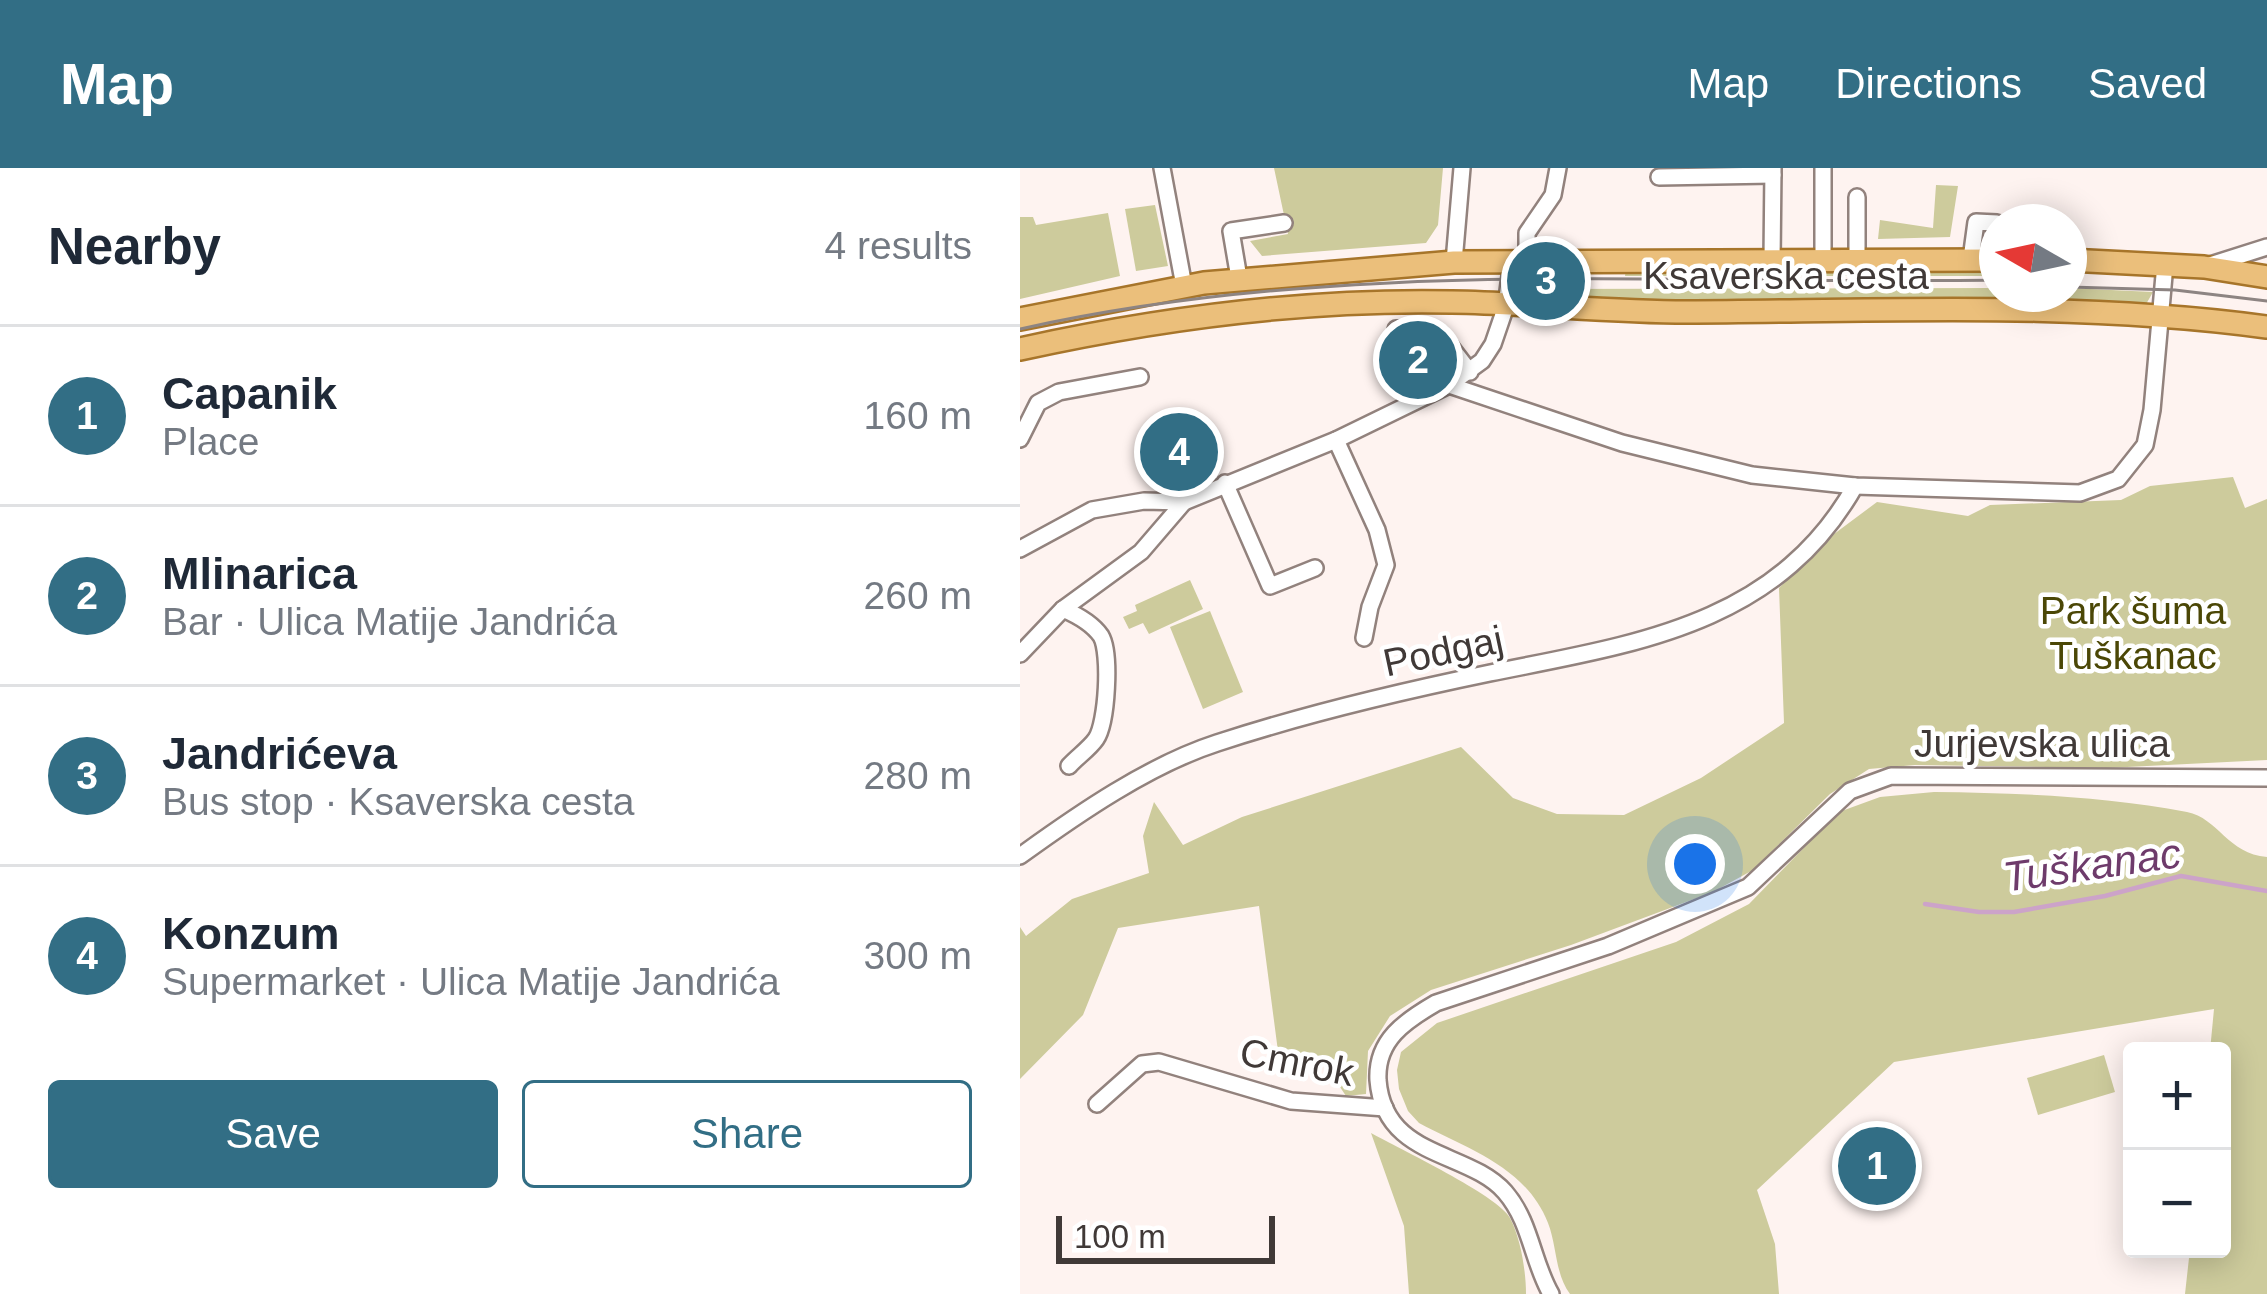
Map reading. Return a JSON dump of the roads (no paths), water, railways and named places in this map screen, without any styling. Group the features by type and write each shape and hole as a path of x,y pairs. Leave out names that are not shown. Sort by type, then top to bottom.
{"main road":[{"name":"Ksaverska cesta","path":"1020,319 1239,278 1454,262 1979,260"},
{"path":"2087,261 2204,267 2267,277"},
{"name":"Ksaverska cesta","path":"1020,349 1150,325 1300,308 1451,302 1623,312 2037,311 2267,327"}],"street":[{"path":"1162,168 1184,286"},
{"path":"1454,262 1462,168"},
{"path":"1020,654 1063,609 1141,553 1184,502 1336,440 1470,371 1493,344 1527,233 1553,195 1558,168"},
{"path":"1823,168 1823,260"},
{"path":"1659,177 1773,171 1772,260"},
{"path":"1857,197 1857,261"},
{"path":"1971,260 1979,221"},
{"path":"1239,278 1231,231 1284,223"},
{"path":"2204,267 2267,247"},
{"path":"1449,385 1622,443 1786,480 2080,493 2113,482 2136,459 2149,431 2165,265"},
{"path":"1396,328 1441,334 1470,371"},
{"path":"1020,439 1038,403 1059,392 1140,377"},
{"path":"1336,440 1377,530 1386,565 1364,638"},
{"path":"1225,483 1270,586 1315,568"},
{"name":"Podgaj","path":"1020,856 1075,816 1213,744 1375,700 1611,650 1695,623 1756,592 1781,573 1828,531 1855,486"},
{"path":"1022,546 1092,510 1144,501 1184,502"},
{"path":"1063,609 1093,628 1106,652 1102,726 1096,739 1069,766"},
{"name":"Jurjevska ulica","path":"1385,1108 1377,1065 1396,1029 1412,1017 1436,1004 1608,946 1748,887 1850,791 1868,783 1892,776 2267,778"},
{"name":"Cmrok","path":"1097,1104 1142,1064 1159,1062 1291,1101 1385,1108 1408,1137 1501,1187 1518,1209 1551,1294"}],"waterway":[{"name":"Tuškanac","path":"1925,904 2014,912 2181,876 2267,891"}],"tram line":[{"path":"1020,329 1140,306 1384,283 1979,280"},
{"path":"2087,288 2175,290 2267,301"}],"place":[{"name":"Jandrićeva","path":"1546,281"},
{"name":"Mlinarica","path":"1418,360"},
{"name":"Konzum","path":"1179,452"},
{"name":"Capanik","path":"1877,1166"}],"park label":[{"name":"Park šuma Tuškanac","path":"2133,632"}]}
